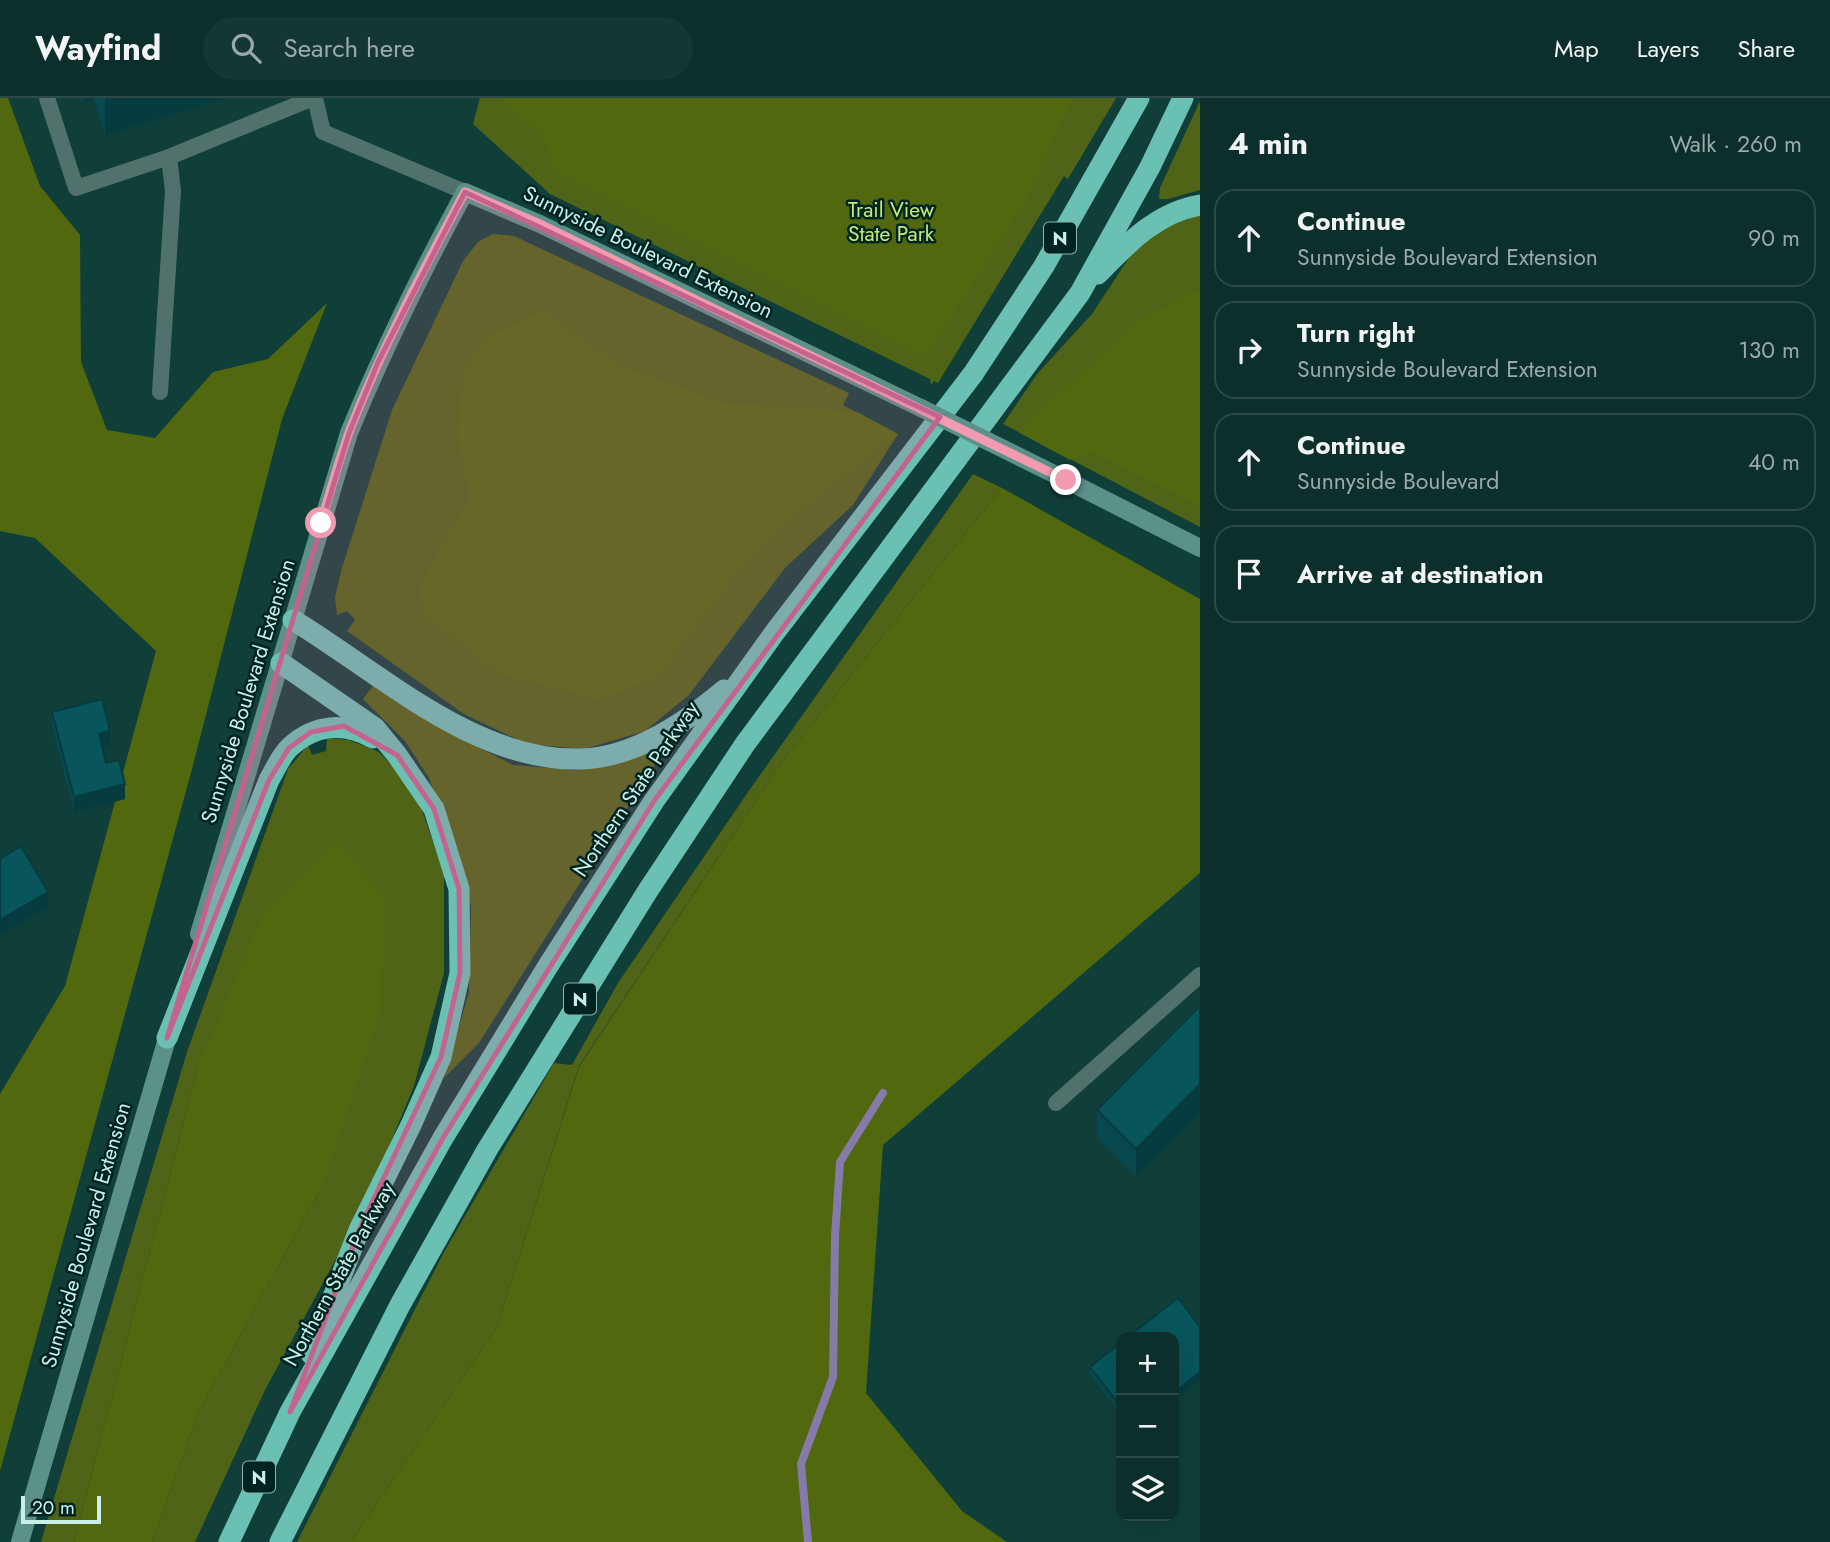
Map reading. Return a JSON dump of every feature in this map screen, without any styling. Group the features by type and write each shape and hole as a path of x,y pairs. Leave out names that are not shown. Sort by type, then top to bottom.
{"highway":[{"name":"Northern State Parkway","path":"229,1542 290,1412 443,1138 548,966 654,801 749,668 973,374 1044,266 1139,98"},
{"name":"N","path":"280,1542 400,1305 487,1150 647,892 745,744 1080,293 1150,167 1183,98"},
{"path":"1080,293 1133,238 1185,208 1200,205"},
{"path":"293,620 429,710 494,743 546,756 582,759 611,754 645,742 688,719 749,668"},
{"path":"281,663 374,728 397,755 435,809 458,889 460,973 441,1057 359,1230 290,1412"},
{"path":"167,1038 269,780 289,748 311,732 344,726 370,736 397,755"}],"main road":[{"name":"Sunnyside Boulevard Extension","path":"20,1542 167,1038 349,433 378,362 465,192 540,224 921,408 1200,548"}],"lane":[{"path":"47,98 76,188 169,157 314,98 323,132 465,192"},
{"path":"160,392 173,191 169,157"},
{"path":"1056,1103 1200,975"}],"highlighted area":[{"path":"465,192 940,417 654,801 443,1138 290,1412 359,1230 441,1057 460,973 459,889 434,809 397,755 344,726 311,732 289,748 269,780 167,1038 349,433 378,362"}],"green space":[{"path":"0,98 8,98 40,186 80,235 81,362 107,430 155,438 213,372 268,359 327,303 282,419 192,769 0,1471 0,1094 65,986 156,651 35,538 0,531"},
{"name":"Trail View State Park","path":"480,98 1116,98 1068,179 1064,176 938,383 934,381 931,385 930,379 550,194 473,124"},
{"name":"Trail View State Park","path":"501,98 1072,98 1026,200 926,356 553,169 544,137"},
{"path":"1200,101 1200,190 1159,199 1160,188"},
{"path":"1188,214 1200,214 1200,527 1003,424 1037,374 1092,314 1136,247"},
{"path":"493,234 514,236 849,393 843,405 898,434 853,505 785,568 689,695 645,731 584,749 527,744 464,714 347,631 355,620 347,611 337,615 335,597 342,568 392,410 463,261 478,242"},
{"path":"1193,291 1200,292 1200,506 1093,452 1070,460 1018,432 1135,324"},
{"path":"543,311 620,366 724,403 857,412 898,434 775,531 733,578 659,676 600,700 501,675 423,614 420,584 470,499 458,435 463,369 490,335"},
{"path":"973,474 1002,488 781,763 579,1066 497,1327 351,1542 297,1542 444,1252 554,1063 572,1065 618,983 748,792"},
{"path":"1002,488 1200,599 1200,873 883,1145 866,1393 962,1511 1007,1542 351,1542 497,1327 579,1067 781,763"},
{"path":"373,686 441,728 513,765 575,770 632,759 646,750 655,764 479,1043 444,1078 469,992 471,906 429,778 405,741 363,699"},
{"path":"327,738 349,740 379,752 414,788 444,873 444,973 414,1086 362,1211 265,1390 195,1542 152,1542 198,1413 322,1186 198,1068 74,1542 41,1542 187,1052 288,769 308,745 312,755 326,751"},
{"path":"338,843 384,898 381,1009 322,1186 198,1413 152,1542 74,1542 198,1068 264,912"}],"building":[{"path":"102,699 110,731 99,734 106,763 119,760 125,784 74,797 52,712"},
{"path":"21,846 48,892 0,920 0,859"},
{"path":"1200,1006 1200,1084 1136,1149 1097,1110"},
{"path":"1178,1298 1200,1327 1200,1372 1179,1389 1179,1332 1134,1332"},
{"path":"1116,1346 1116,1401 1090,1367"}],"waterway":[{"path":"808,1542 801,1464 833,1377 835,1236 840,1162 883,1093"}],"route":[{"path":"321,523 349,433 378,362 465,192 540,224 1066,480"}]}
